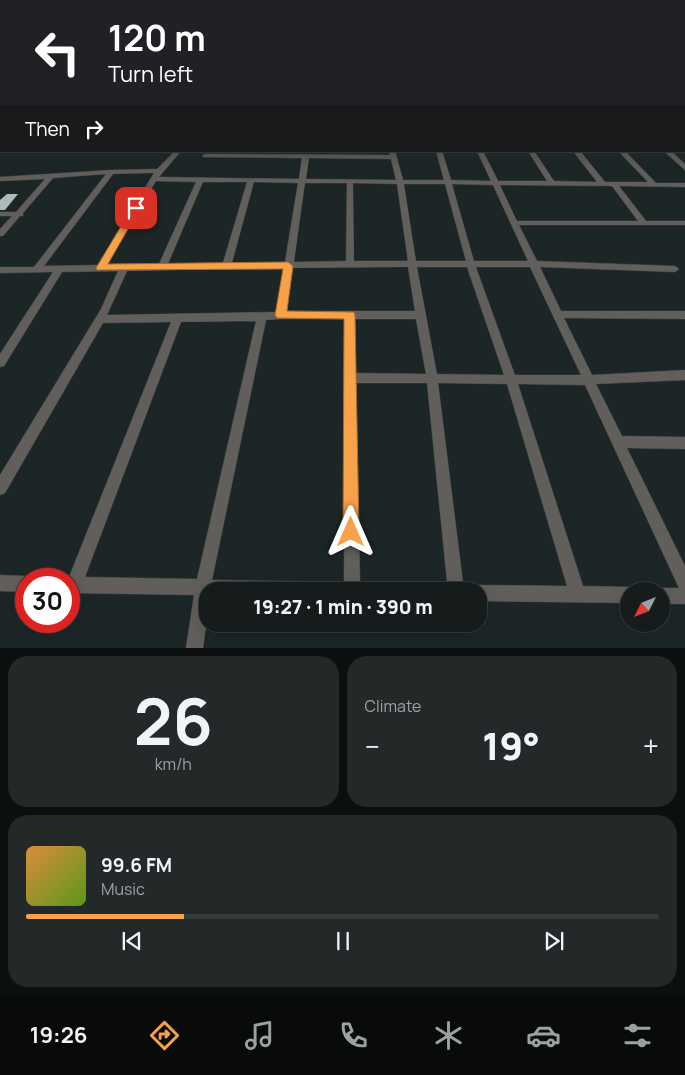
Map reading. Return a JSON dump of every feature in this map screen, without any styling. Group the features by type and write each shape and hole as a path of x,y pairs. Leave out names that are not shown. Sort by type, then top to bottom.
{"street":[{"path":"101,268 159,171 174,158 177,152"},
{"path":"439,152 471,265 511,379 578,595"},
{"path":"480,152 685,583"},
{"path":"532,152 551,182"},
{"path":"577,152 602,183"},
{"path":"622,152 653,184"},
{"path":"668,152 685,168"},
{"path":"206,156 226,154 306,156 393,154 400,182 420,315 432,379 455,582"},
{"path":"281,315 306,156"},
{"path":"0,234 20,214 51,177 56,174 159,171"},
{"path":"37,269 111,172"},
{"path":"0,179 51,177"},
{"path":"154,179 685,184"},
{"path":"164,266 201,179"},
{"path":"227,266 251,180"},
{"path":"350,181 350,264"},
{"path":"613,183 644,223"},
{"path":"0,214 20,214"},
{"path":"515,223 685,223"},
{"path":"0,270 350,264 535,264 675,269"},
{"path":"0,488 106,309 124,267"},
{"path":"0,362 60,268"},
{"path":"558,314 685,315"},
{"path":"100,319 262,317 281,315 420,315"},
{"path":"350,315 352,582"},
{"path":"204,582 262,317"},
{"path":"78,568 176,318"},
{"path":"350,378 588,380 685,375"},
{"path":"618,442 685,443"},
{"path":"0,583 15,584"},
{"path":"80,585 199,587"},
{"path":"487,592 620,596"},
{"path":"670,596 685,596"},
{"path":"194,648 199,614"}],"building":[{"path":"7,194 18,194 5,210 0,210 0,200"}],"route":[{"path":"136,208 101,268 288,266 281,315 350,315 351,532"}]}
